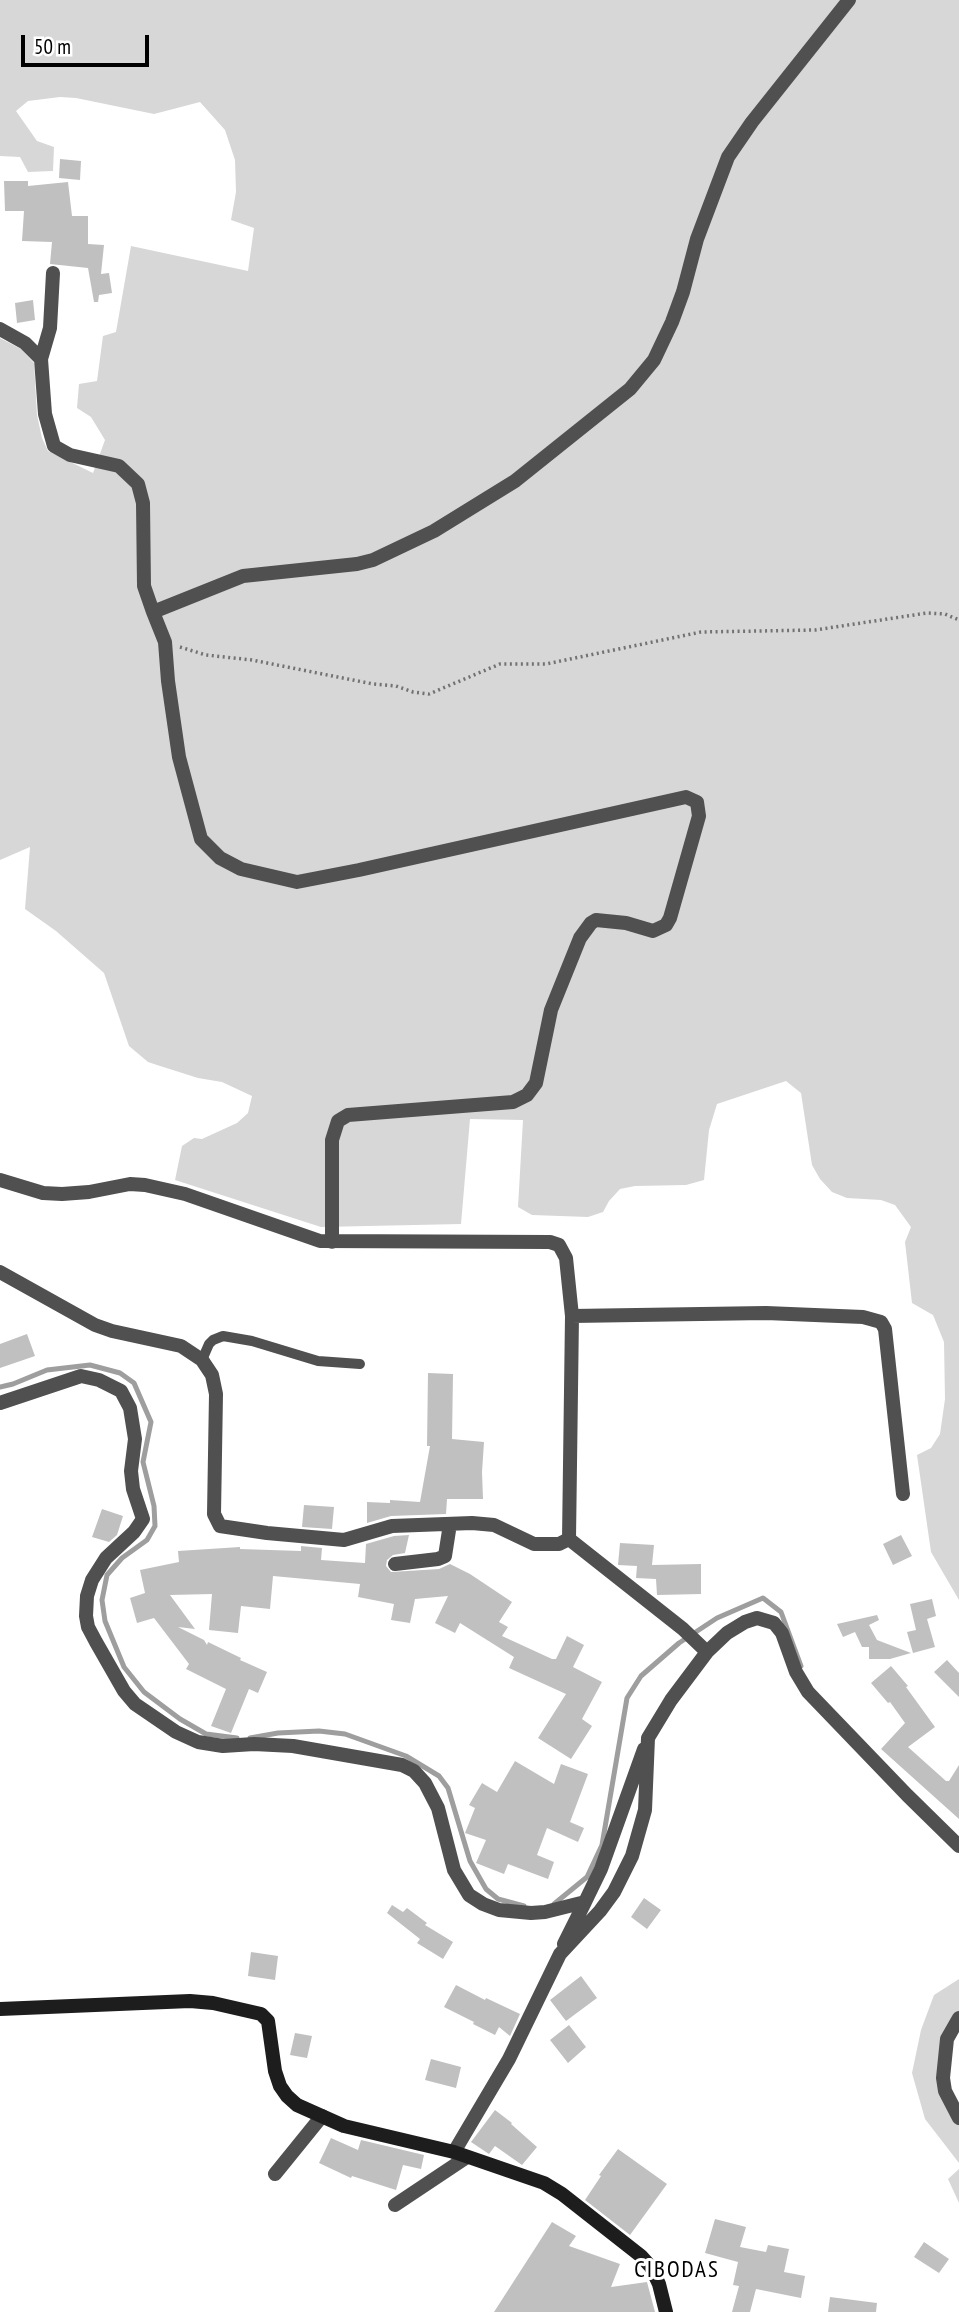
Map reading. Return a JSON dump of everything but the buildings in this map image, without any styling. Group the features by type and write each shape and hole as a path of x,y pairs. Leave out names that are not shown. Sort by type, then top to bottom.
{"street":[{"path":"153,612 243,576 373,560 435,531 515,481 630,389 654,360 672,322 684,292 697,239 728,157 752,122 849,0"},
{"path":"53,273 50,328 41,359 45,414 54,446 70,455 119,466 138,484 143,503 144,586 165,642 180,757 201,839 220,858 241,869 297,881 359,870 686,797 697,802 699,816 666,925 653,931 626,923 596,920 591,923 580,939 551,1010 536,1083 527,1095 513,1102 348,1115 338,1121 332,1140 332,1242"},
{"path":"0,329 25,343 41,359"},
{"path":"0,1180 43,1193 89,1192 130,1184 145,1185 185,1194 320,1241 550,1242 559,1245 566,1258 572,1316 569,1539"},
{"path":"1,1273 95,1325 181,1346 202,1360 212,1375 216,1394 214,1514 220,1526 344,1540 392,1526 472,1523 494,1525 534,1544 559,1544 569,1539"},
{"path":"572,1316 766,1313 863,1317 881,1322 885,1329 903,1494"},
{"path":"0,1403 81,1377 99,1380 121,1391 130,1408 135,1439 131,1471 133,1489 143,1519 134,1532 106,1558 92,1580 87,1596 86,1616 96,1642 135,1704 176,1732 198,1742 223,1746 293,1746 402,1765 414,1771 425,1783 438,1808 454,1870 469,1895 499,1910 531,1913 585,1902"},
{"path":"396,1564 445,1556 450,1524"},
{"path":"569,1539 683,1629 707,1652"},
{"path":"394,2205 460,2155 601,1869 648,1738 671,1700 707,1652 727,1633 757,1618 774,1623 782,1633 796,1672 808,1692 959,1846"},
{"path":"560,1954 614,1892 632,1856 645,1810 648,1738"},
{"path":"0,2009 190,2001 213,2003 261,2014 268,2021 275,2071 280,2086 297,2105 344,2126 460,2155 544,2183 641,2256 651,2267 659,2284 666,2312"},
{"path":"959,2018 947,2039 943,2078 945,2091 959,2118"},
{"path":"275,2174 322,2116"}],"lane":[{"path":"202,1360 209,1344 223,1336 252,1341 318,1362 360,1364"}],"path":[{"path":"165,642 205,654 252,660 429,694 500,664 546,664 701,632 815,630 927,613 945,614 959,620"}],"shaded area":[{"path":"0,0 959,0 959,1600 931,1552 917,1455 931,1448 940,1434 945,1399 944,1342 933,1315 912,1303 905,1242 911,1227 895,1205 881,1200 847,1198 832,1192 820,1179 812,1165 801,1093 786,1081 717,1104 709,1130 704,1180 686,1185 620,1189 603,1212 588,1217 532,1215 518,1207 523,1120 470,1119 461,1224 321,1227 175,1180 182,1146 194,1138 202,1139 237,1123 248,1113 252,1096 222,1082 198,1078 148,1062 129,1046 104,973 56,931 25,909 30,847 0,860 0,338 21,349 34,363 37,415 48,451 93,473 105,440 91,417 77,408 79,384 97,381 103,336 116,332 131,246 248,271 254,228 231,220 236,192 235,160 225,130 200,102 154,114 76,98 28,101 16,111 37,141 54,147 53,171 28,172 20,157 0,156"},
{"path":"959,1979 959,2013 941,2078 959,2123 959,2163 925,2119 912,2073 921,2030 934,1995"},
{"path":"959,2169 959,2203 948,2179"}],"waterway":[{"path":"0,1387 47,1370 90,1365 120,1373 134,1383 151,1422 143,1462 154,1506 155,1526 147,1540 122,1558 107,1575 102,1600 105,1621 124,1667 144,1692 180,1719 206,1734 237,1738"},
{"path":"554,1904 587,1877 602,1845 627,1698 641,1676 679,1643 717,1618 763,1598 781,1612 801,1666"},
{"path":"250,1738 278,1733 319,1731 345,1734 406,1756 439,1776 448,1788 470,1861 486,1889 498,1899 524,1906"}],"district":[{"name":"CIBODAS","path":"677,2270"}]}
